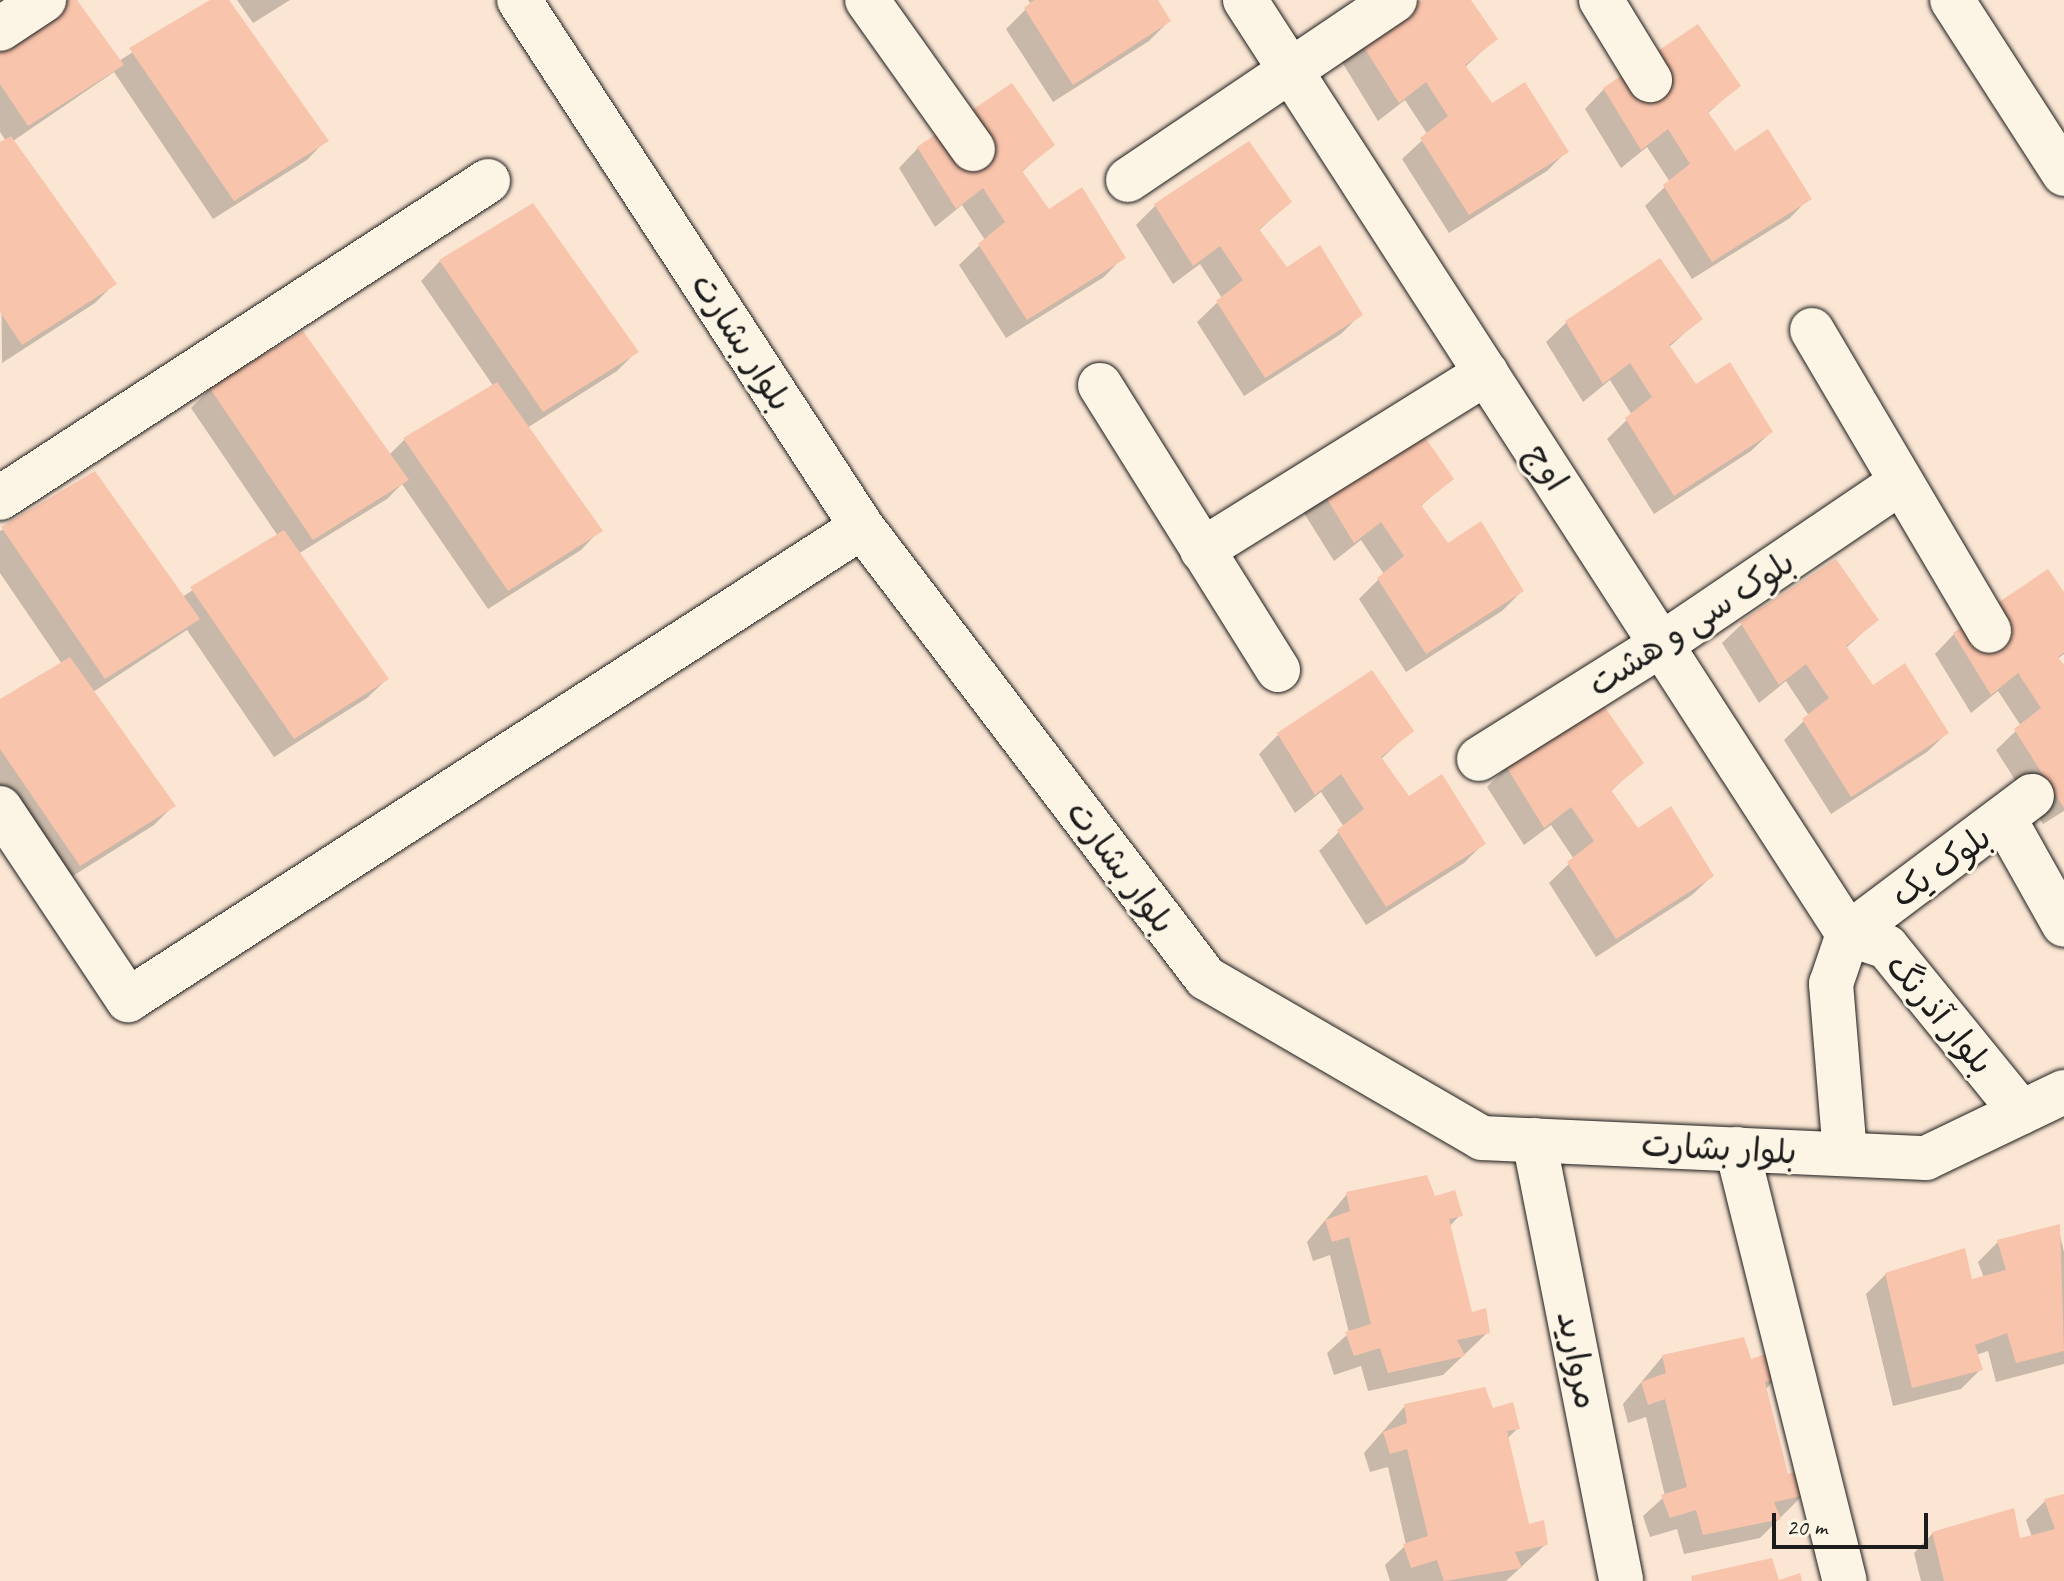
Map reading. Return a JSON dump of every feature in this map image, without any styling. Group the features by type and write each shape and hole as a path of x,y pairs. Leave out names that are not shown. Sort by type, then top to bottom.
{"street":[{"path":"0,29 44,0"},
{"name":"بلوار بشارت","path":"519,0 862,527 1206,978 1482,1138 1926,1158 2064,1092"},
{"path":"867,0 973,149"},
{"name":"اوج","path":"1245,0 1848,934"},
{"path":"1128,180 1395,0"},
{"path":"1601,0 1650,80"},
{"path":"1952,0 2064,174"},
{"path":"0,498 488,181"},
{"path":"1812,330 1989,631"},
{"path":"1202,550 1486,373"},
{"path":"1100,385 1278,670"},
{"name":"بلوک سی و هشت","path":"1479,759 1662,644 1900,483"},
{"path":"0,808 128,1000 862,527"},
{"name":"بلوک یک","path":"1848,934 2018,808 2064,925"},
{"path":"1845,1154 1831,984 1848,934"},
{"name":"بلوار آذرنگ","path":"1848,934 1887,947 2021,1112"},
{"name":"مروارید","path":"1534,1140 1621,1581"},
{"path":"1737,1149 1845,1581"}],"building":[{"path":"0,0 77,0 124,65 28,126 0,84"},
{"path":"210,0 229,0 329,141 234,201 129,48"},
{"path":"1034,0 1158,0 1171,21 1073,85 1024,8"},
{"path":"1422,0 1471,0 1498,39 1465,65 1492,103 1525,82 1569,152 1469,215 1420,138 1448,116 1426,82 1399,103 1360,41"},
{"path":"1698,24 1741,86 1708,112 1735,151 1768,129 1812,199 1712,262 1663,185 1690,164 1668,129 1641,150 1603,88"},
{"path":"1012,83 1055,145 1022,171 1049,209 1082,187 1126,258 1027,320 978,244 1005,222 983,188 956,209 917,147"},
{"path":"11,136 117,284 22,345 0,312 0,142"},
{"path":"1249,141 1292,202 1259,229 1287,267 1320,245 1363,315 1265,378 1216,301 1243,280 1220,246 1193,266 1154,204"},
{"path":"533,203 639,352 543,412 439,260"},
{"path":"1660,258 1703,319 1669,345 1696,384 1730,362 1773,432 1674,496 1625,418 1652,397 1630,363 1603,384 1565,321"},
{"path":"303,331 409,480 313,540 209,387"},
{"path":"497,382 603,531 508,591 403,438"},
{"path":"1411,417 1454,479 1421,505 1448,543 1481,521 1524,591 1426,654 1377,578 1404,556 1381,522 1354,543 1316,481"},
{"path":"95,471 200,619 105,679 1,527"},
{"path":"284,530 389,679 294,739 190,587"},
{"path":"1836,559 1879,620 1846,646 1873,685 1905,663 1949,733 1851,797 1802,719 1829,698 1806,664 1779,685 1740,622"},
{"path":"2048,569 2064,592 2064,652 2058,657 2064,665 2064,808 2014,729 2041,708 2018,673 1991,695 1953,633"},
{"path":"70,657 176,806 80,866 0,749 0,699"},
{"path":"1372,670 1414,731 1381,757 1409,796 1442,774 1486,844 1386,907 1337,830 1364,809 1341,774 1315,795 1277,733"},
{"path":"1601,702 1644,763 1611,790 1638,828 1671,806 1714,876 1616,939 1567,862 1594,841 1571,807 1544,828 1506,766"},
{"path":"1427,1175 1435,1196 1455,1190 1463,1216 1449,1219 1472,1312 1486,1308 1490,1333 1457,1340 1465,1356 1388,1373 1380,1348 1354,1356 1345,1332 1371,1324 1349,1237 1332,1242 1325,1220 1350,1211 1346,1192"},
{"path":"2060,1224 2064,1351 2016,1363 2007,1333 1975,1345 1983,1370 1912,1388 1885,1273 1965,1248 1972,1279 2006,1270 1997,1240"},
{"path":"1744,1337 1751,1359 1771,1352 1778,1379 1765,1382 1788,1474 1802,1470 1806,1495 1774,1502 1781,1519 1703,1535 1696,1510 1670,1518 1661,1495 1687,1487 1665,1399 1648,1405 1641,1382 1666,1373 1662,1355"},
{"path":"1485,1387 1493,1408 1513,1402 1520,1429 1507,1431 1529,1524 1544,1520 1548,1545 1515,1552 1522,1568 1444,1581 1437,1560 1411,1568 1403,1544 1428,1536 1407,1449 1390,1454 1383,1432 1407,1423 1404,1404"},
{"path":"2064,1494 2064,1581 1944,1581 1932,1532 2014,1508 2020,1538 2055,1529 2044,1499"},
{"path":"1772,1558 1779,1580 1800,1573 1802,1581 1692,1581 1691,1576"}]}
